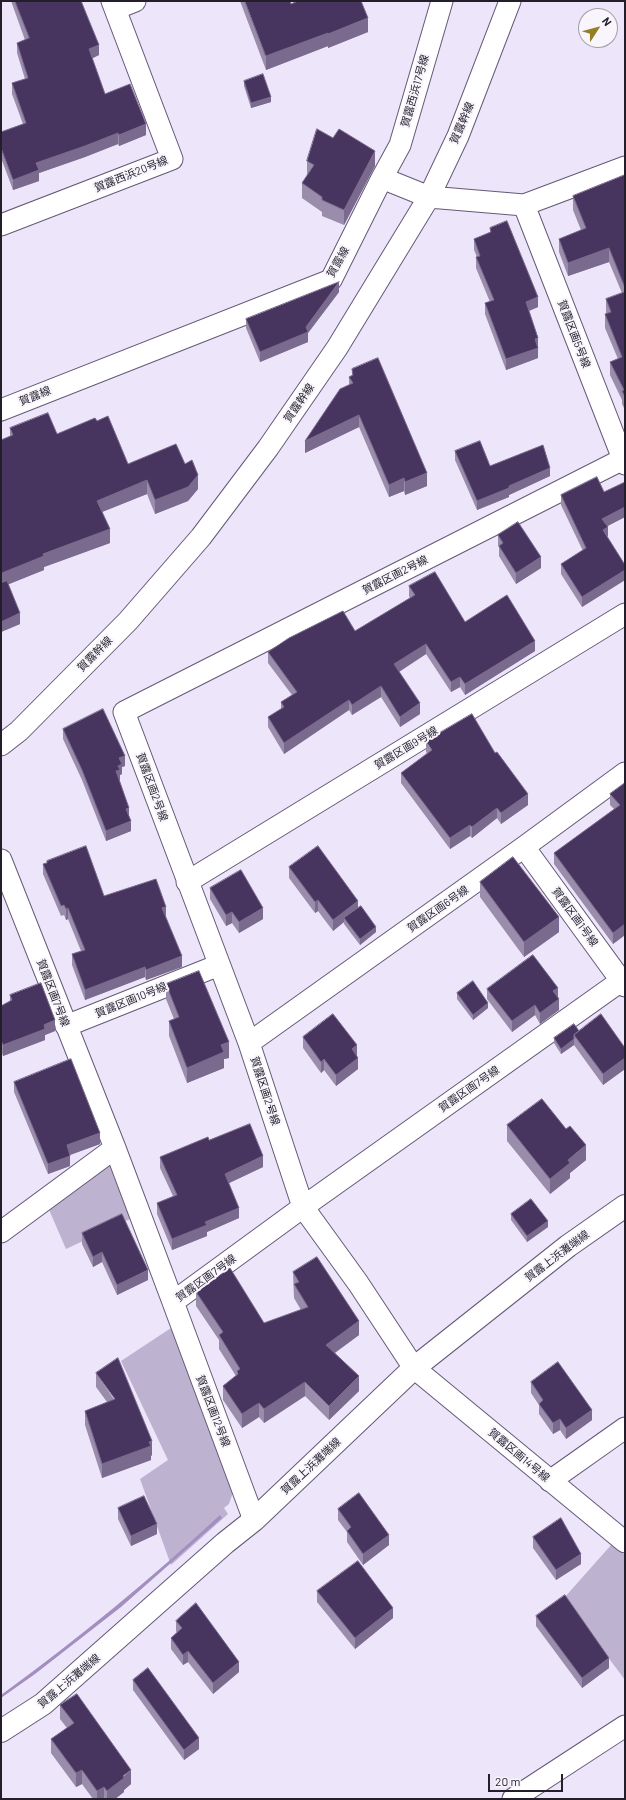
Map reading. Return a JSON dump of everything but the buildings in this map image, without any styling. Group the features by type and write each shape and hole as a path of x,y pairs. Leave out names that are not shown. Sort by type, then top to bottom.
{"street":[{"path":"114,5 135,1"},
{"name":"賀露西浜17号線","path":"382,178 400,145 442,1"},
{"name":"賀露幹線","path":"1,745 19,731 128,621 201,537 268,448 338,348 429,197 458,136 510,1"},
{"name":"賀露西浜20号線","path":"1,225 172,159 114,5"},
{"path":"382,178 429,197 524,205 625,167"},
{"name":"賀露線","path":"1,410 331,280 382,178"},
{"name":"賀露区画5号線","path":"524,205 624,460"},
{"name":"賀露区画2号線","path":"414,1368 358,1283 303,1207 249,1043 124,712 624,460"},
{"name":"賀露区画9号線","path":"187,882 625,614"},
{"name":"賀露区画6号線","path":"249,1043 625,773"},
{"name":"賀露区画1号線","path":"524,847 624,982"},
{"name":"賀露区画7号線","path":"1,860 115,1148 173,1302 303,1207 624,982"},
{"name":"賀露区画10号線","path":"66,1026 219,965"},
{"path":"1,1232 115,1148"},
{"name":"賀露上浜灘端線","path":"1,1731 43,1704 225,1543 254,1520 414,1368 568,1246 625,1206"},
{"name":"賀露区画12号線","path":"173,1302 254,1520"},
{"name":"賀露区画14号線","path":"414,1368 625,1542"},
{"path":"550,1481 625,1428"},
{"path":"513,1799 625,1726"}],"shaded area":[{"path":"107,1160 130,1219 66,1249 47,1205"},
{"path":"171,1328 235,1486 229,1504 224,1508 228,1514 171,1565 140,1479 168,1460 121,1361"},
{"path":"220,1515 222,1518 121,1607 35,1674 1,1698 1,1695 86,1630 141,1585"},
{"path":"612,1544 625,1555 625,1680 564,1598"}]}
